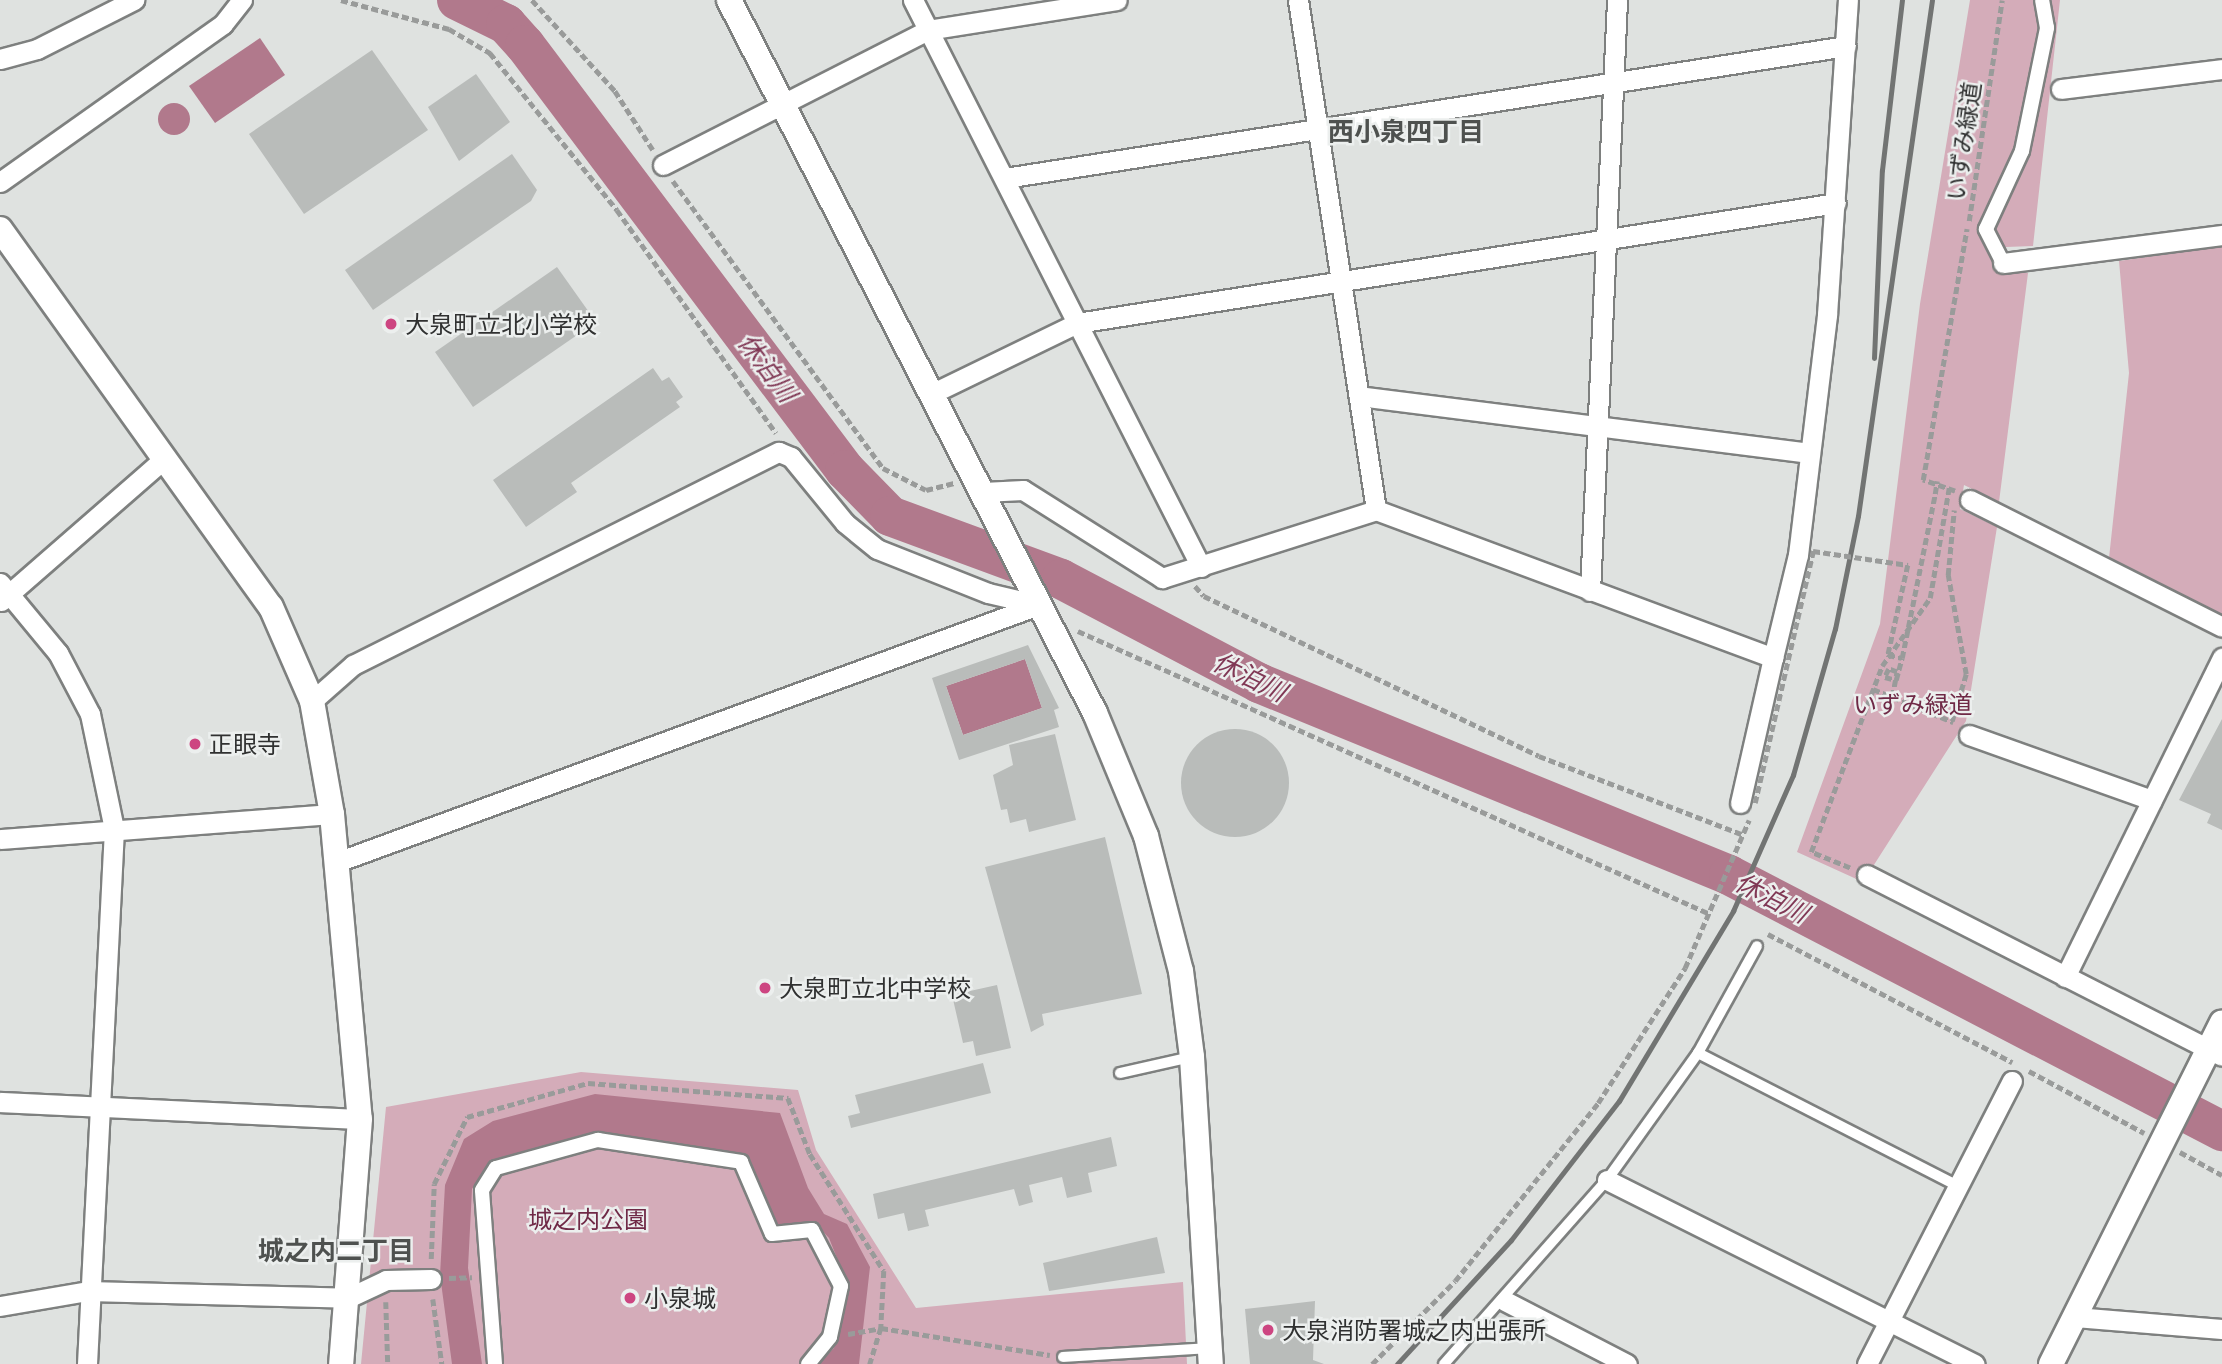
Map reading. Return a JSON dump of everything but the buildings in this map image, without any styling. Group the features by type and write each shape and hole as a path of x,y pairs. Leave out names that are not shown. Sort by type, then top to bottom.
{"street":[{"path":"0,59 37,49 134,0"},
{"path":"0,182 223,24 242,0"},
{"path":"729,0 1095,713 1146,836 1181,971 1192,1057 1211,1356"},
{"path":"913,0 1077,323 1192,571"},
{"path":"663,165 782,102 928,30 1117,0"},
{"path":"1298,0 1377,510"},
{"path":"1590,591 1617,0"},
{"path":"1747,803 1773,658 1798,555 1836,203 1848,0"},
{"path":"2042,0 2047,28 2022,151 1986,229 2003,263 2222,235"},
{"path":"1004,178 1316,125 1846,46"},
{"path":"2061,89 2222,69"},
{"path":"930,394 1077,323 1836,203"},
{"path":"0,229 271,607 313,701 332,814 360,1119 341,1364"},
{"path":"1359,396 1808,453"},
{"path":"313,701 353,665 779,452 791,457 845,523 877,549 988,593 1033,594"},
{"path":"87,1364 88,1291 101,1107 114,829 90,715 58,653 3,593 164,458"},
{"path":"977,485 1023,490 1146,573 1192,571 1377,510 1773,658"},
{"path":"1964,496 2222,627"},
{"path":"337,862 1033,594"},
{"path":"2065,977 2222,658"},
{"path":"1969,735 2152,800"},
{"path":"0,839 332,814"},
{"path":"1867,875 2215,1053"},
{"path":"2051,1364 2185,1098 2215,1053 2222,1022"},
{"path":"1867,1364 2017,1074"},
{"path":"0,1102 360,1119"},
{"path":"495,1364 482,1190 496,1168 598,1140 706,1153 741,1162 772,1234 812,1230 823,1245 841,1286 830,1337 808,1364"},
{"path":"1607,1180 1974,1364"},
{"path":"0,1306 88,1291 348,1298 386,1280 431,1279"},
{"path":"1505,1301 1627,1364"},
{"path":"2075,1317 2222,1329"}],"lane":[{"path":"1444,1364 1505,1301 1607,1180 1698,1053 1757,946"},
{"path":"1698,1053 1958,1186"},
{"path":"1120,1073 1192,1057"},
{"path":"1063,1357 1211,1356"}],"path":[{"path":"341,0 449,29 489,52 617,210 776,435"},
{"path":"532,0 615,91 721,254 765,300 883,468 926,490 977,485"},
{"name":"いずみ緑道","path":"1937,481 1923,480 2002,0"},
{"path":"1892,697 1897,672 1887,670 1886,680 1896,680 1937,481 1964,496 1948,575 1966,674 1952,721"},
{"path":"1867,875 1811,852 1873,689 1930,598 1949,488"},
{"path":"1747,803 1813,551 1908,565 1888,655 1902,658"},
{"path":"1192,571 1204,596 1398,691 1539,756 1743,838 1710,914 1644,1034 1532,1192 1372,1364"},
{"path":"1075,631 1204,683 1710,914"},
{"path":"1873,689 1952,721 1969,735"},
{"path":"1765,932 2017,1074 2164,1138 2222,1175"},
{"path":"442,1364 431,1279 487,1277"},
{"path":"386,1280 388,1364"},
{"path":"830,1337 881,1328 1063,1357"}],"green space":[{"name":"いずみ緑道","path":"1970,0 2060,0 2033,246 2006,247 2002,271 2028,273 1999,502 1964,485 1960,509 1997,527 1966,721 1863,882 1797,852 1880,624 1920,304"},
{"path":"2222,246 2222,615 2109,558 2129,373 2119,261"},
{"name":"城之内公園","path":"581,1072 798,1090 816,1150 916,1308 1183,1282 1187,1364 361,1364 386,1107"}],"shaded area":[{"path":"260,38 285,75 215,123 189,86"},
{"path":"174,103 185,108 190,119 185,130 174,135 163,130 158,119 163,108"},
{"path":"1025,659 1042,708 963,735 946,686"},
{"path":"595,1094 780,1113 808,1188 824,1214 847,1224 870,1267 859,1364 819,1364 834,1348 848,1286 829,1238 815,1223 775,1228 744,1156 598,1131 489,1163 472,1189 468,1268 482,1364 452,1364 440,1275 445,1185 464,1139 493,1121"}],"waterway":[{"name":"休泊川","path":"457,0 506,24 525,45 845,470 890,516 1061,579 1259,683 1729,875 2222,1131"}],"railway":[{"path":"1874,358 1882,170 1902,0"},
{"path":"1397,1364 1511,1240 1619,1101 1733,911 1793,775 1835,629 1858,516 1932,0"}],"place":[{"name":"大泉町立北小学校","path":"391,324"},
{"name":"正眼寺","path":"195,744"},
{"name":"大泉町立北中学校","path":"765,988"},
{"name":"小泉城","path":"630,1298"},
{"name":"大泉消防署城之内出張所","path":"1268,1330"}],"district":[{"name":"西小泉四丁目","path":"1406,131"},
{"name":"城之内二丁目","path":"336,1250"}]}
